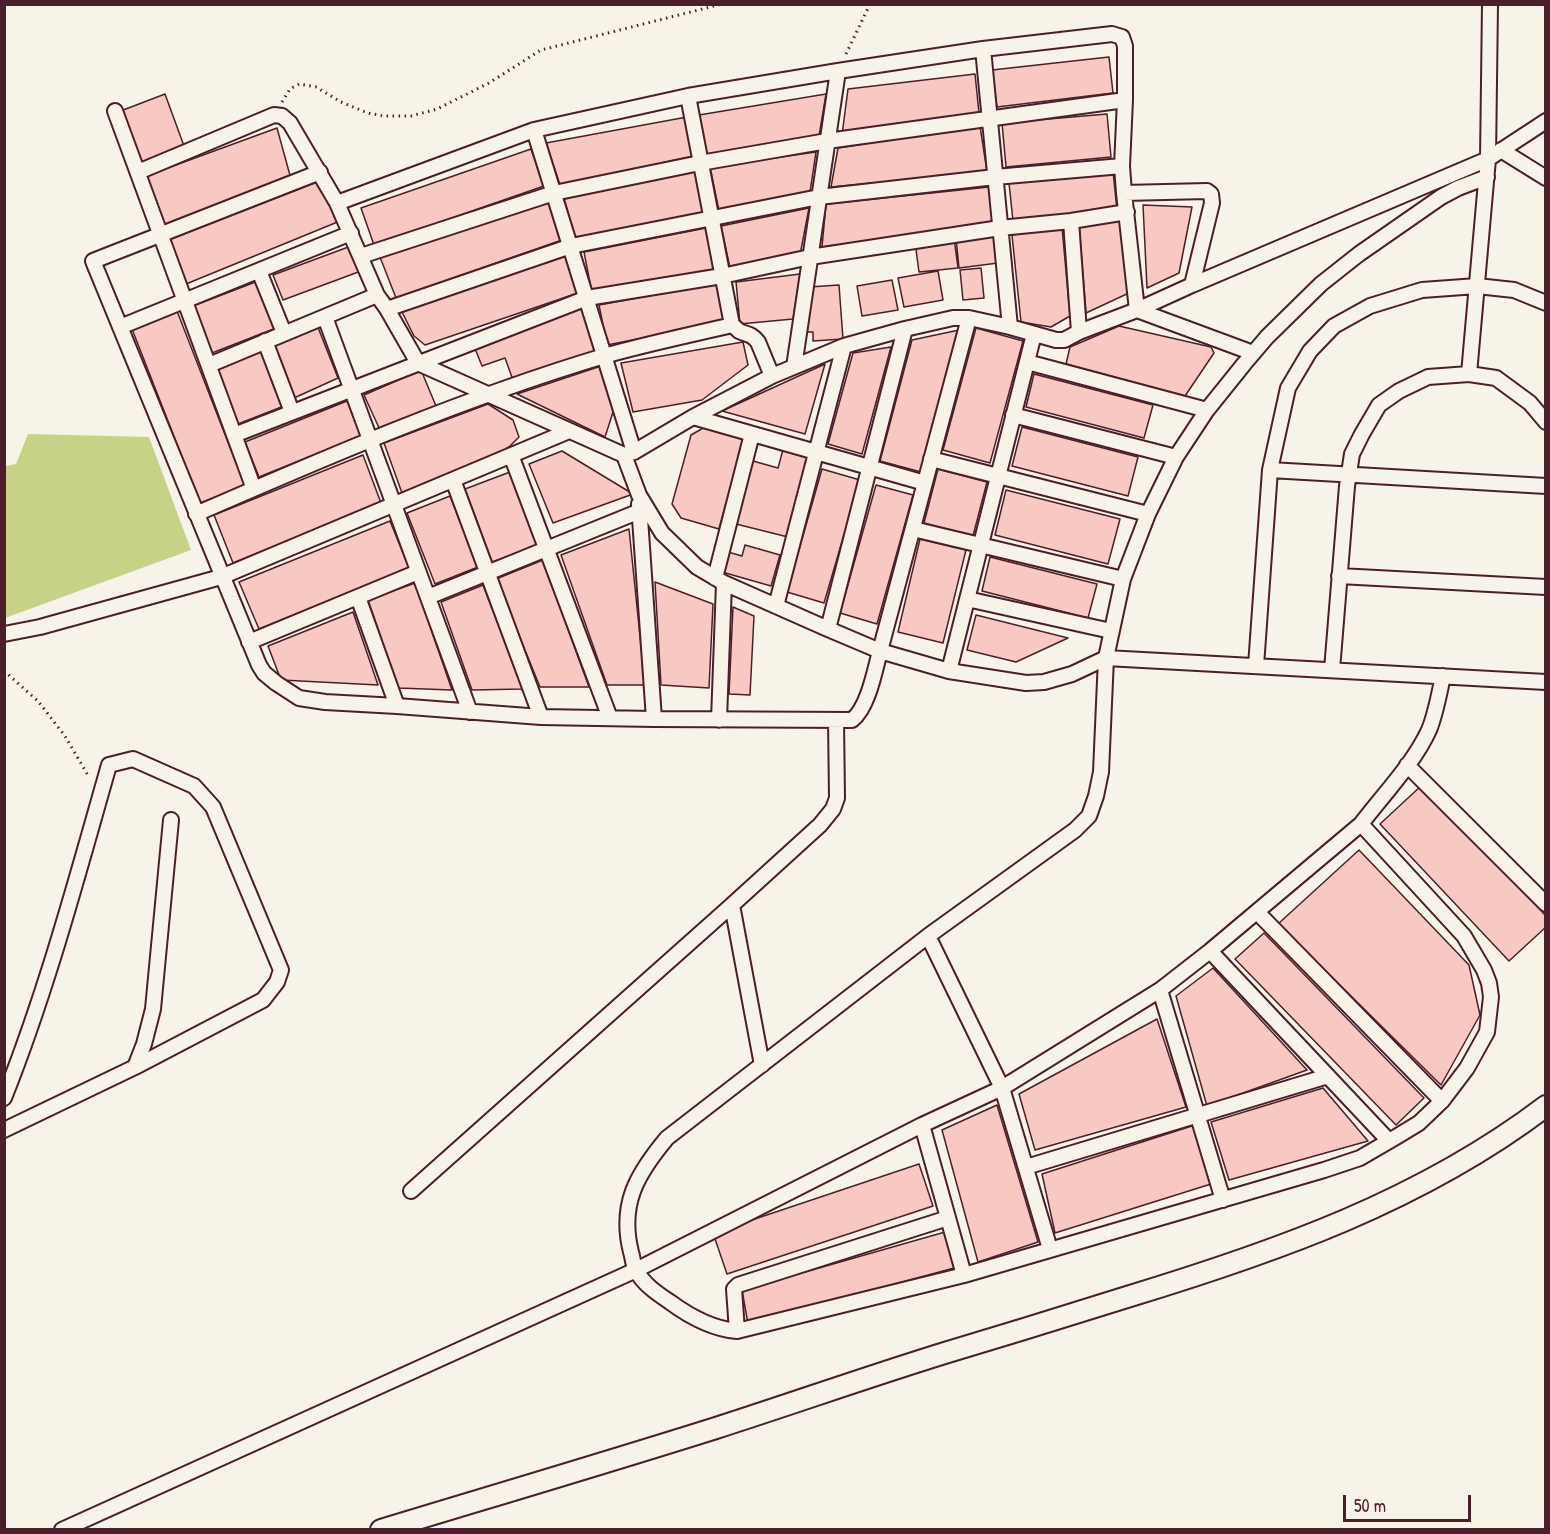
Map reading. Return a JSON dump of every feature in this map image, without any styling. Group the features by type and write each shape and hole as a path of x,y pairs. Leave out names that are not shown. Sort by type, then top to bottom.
{"main road":[{"path":"381,1530 715,1428 1216,1269 1351,1219 1405,1194 1440,1176 1496,1141 1545,1106"}],"street":[{"path":"1469,374 1487,177 1490,4"},
{"path":"337,203 534,130 688,96 983,49 1112,34 1122,37 1125,46 1122,166 1137,310"},
{"path":"983,49 1010,327"},
{"path":"794,367 838,71"},
{"path":"688,96 732,325 740,332 748,333 758,342 772,376"},
{"path":"361,256 554,193 700,163 827,141 1125,100"},
{"path":"115,111 254,489"},
{"path":"138,172 274,116 282,116 290,123 320,172 351,233 377,295 418,363 569,430 629,453"},
{"path":"629,453 772,376 844,346 905,329 953,318 969,318 1056,340 1064,340 1488,159 1545,121"},
{"path":"534,130 605,356 639,495 654,719"},
{"path":"1501,150 1545,178"},
{"path":"387,309 571,246 819,197 994,177 1122,166"},
{"path":"320,172 93,261 259,665 264,673 276,683 299,698 325,702 541,717 852,720 859,715 864,705 880,651 969,318"},
{"path":"1361,824 1464,936 1489,983 1491,997 1487,1032 1467,1068 1442,1101 1419,1123 1360,1158 1223,1200 964,1275 737,1331 712,1325 680,1310 652,1290 636,1270 627,1237 627,1223 633,1192 647,1162 667,1138 928,936 1075,830 1089,816 1101,772 1106,658 1123,579 1148,514 1176,457 1207,410 1253,353 1321,284 1359,254 1442,197 1487,177"},
{"path":"1124,193 1207,191 1211,194 1212,203 1192,285"},
{"path":"234,435 587,298 722,276 810,257 1000,228 1071,221 1127,212"},
{"path":"1071,221 1079,332"},
{"path":"120,327 351,233"},
{"path":"259,271 284,333"},
{"path":"1256,666 1270,470 1288,388 1310,351 1334,326 1370,306 1422,290 1477,286 1514,290 1545,303"},
{"path":"209,365 377,295"},
{"path":"1137,310 1253,353"},
{"path":"324,317 470,712"},
{"path":"196,514 370,441 489,395 605,356 732,325"},
{"path":"828,629 905,329"},
{"path":"950,670 1034,334"},
{"path":"265,341 292,412"},
{"path":"776,606 844,346"},
{"path":"1027,362 1207,410"},
{"path":"1332,670 1352,454 1379,405 1399,391 1428,377 1469,374 1496,378 1504,383 1530,403 1545,422"},
{"path":"1013,415 1176,457"},
{"path":"693,417 925,483"},
{"path":"4,634 40,627 221,577 569,430"},
{"path":"719,720 719,580 752,434"},
{"path":"511,455 610,718"},
{"path":"932,459 1148,514"},
{"path":"1270,470 1545,486"},
{"path":"453,480 541,717"},
{"path":"639,495 662,533 697,567 719,580 880,651 950,670 1026,683 1044,682 1072,674 1106,658 1545,682"},
{"path":"428,597 640,511"},
{"path":"913,530 1123,579"},
{"path":"249,642 418,572"},
{"path":"1340,576 1545,586"},
{"path":"358,597 397,706"},
{"path":"967,599 1111,631"},
{"path":"62,1530 636,1270 922,1125 1002,1088 1161,990 1361,824 1421,745 1436,710 1443,676"},
{"path":"411,1191 820,825 833,809 837,798 836,720"},
{"path":"4,1098 26,1044 109,765 133,759 194,786 213,807 281,970 277,982 263,1000 135,1067 4,1130"},
{"path":"1407,765 1545,904"},
{"path":"135,1067 153,1009 171,820"},
{"path":"732,906 762,1065"},
{"path":"1257,912 1442,1101"},
{"path":"928,936 1002,1088 1050,1249"},
{"path":"1210,951 1389,1141"},
{"path":"1161,990 1223,1200"},
{"path":"1026,1167 1328,1076"},
{"path":"922,1125 964,1275"},
{"path":"737,1331 734,1289 738,1285 948,1218"}],"path":[{"path":"274,116 290,89 300,84 316,87 341,102 368,113 384,116 411,116 437,109 489,83 541,50 722,4"},
{"path":"838,71 870,4"},
{"path":"4,671 38,701 65,736 100,796"}],"green space":[{"path":"28,434 149,437 191,550 5,618 5,466 16,464"}],"building":[{"path":"1109,57 1113,93 997,107 992,70"},
{"path":"975,74 979,113 842,135 848,89"},
{"path":"165,94 184,146 139,164 118,112"},
{"path":"826,94 819,136 706,155 699,115"},
{"path":"1107,114 1111,157 1006,167 1002,123"},
{"path":"687,117 694,156 560,185 546,143"},
{"path":"980,126 987,172 831,187 838,148"},
{"path":"277,128 291,179 163,228 143,177"},
{"path":"531,149 544,186 374,245 361,208"},
{"path":"816,152 810,192 719,211 710,167"},
{"path":"697,169 707,213 576,240 564,199"},
{"path":"1113,171 1117,210 1013,221 1009,183"},
{"path":"322,180 340,221 186,284 168,240"},
{"path":"989,187 994,224 822,247 826,204"},
{"path":"550,200 562,240 396,298 380,257"},
{"path":"1143,205 1192,207 1179,273 1147,288"},
{"path":"809,208 800,255 730,268 721,226"},
{"path":"1127,217 1131,292 1086,313 1079,224"},
{"path":"1062,227 1070,316 1051,327 1021,322 1012,235"},
{"path":"706,228 714,270 592,293 584,252"},
{"path":"995,233 998,263 959,268 956,238"},
{"path":"954,238 958,268 919,272 915,242"},
{"path":"351,246 361,271 283,300 273,275"},
{"path":"566,254 578,293 425,345 414,336 401,310"},
{"path":"981,268 984,298 963,300 960,270"},
{"path":"938,271 943,300 904,307 898,278"},
{"path":"800,274 793,319 740,324 736,282"},
{"path":"892,280 898,310 862,316 857,286"},
{"path":"258,281 276,328 212,353 193,306"},
{"path":"719,283 726,322 607,345 599,305"},
{"path":"839,285 843,339 813,341 813,332 806,332 809,287"},
{"path":"582,307 598,350 513,380 505,358 482,366 474,346"},
{"path":"177,311 245,486 200,503 132,329"},
{"path":"317,325 338,378 294,398 274,344"},
{"path":"1119,326 1211,347 1214,353 1185,396 1066,364 1070,347"},
{"path":"976,328 1023,341 990,463 943,450"},
{"path":"959,330 921,472 880,461 912,340"},
{"path":"743,342 748,365 702,400 633,412 621,363"},
{"path":"891,347 862,454 828,444 853,353"},
{"path":"261,350 284,406 238,424 216,368"},
{"path":"825,364 805,434 722,411"},
{"path":"601,366 615,406 605,437 517,394"},
{"path":"421,370 436,406 380,430 364,395"},
{"path":"1034,374 1153,405 1144,438 1026,407"},
{"path":"347,401 361,436 259,477 245,442"},
{"path":"488,404 513,420 519,437 506,450 402,493 384,443"},
{"path":"705,427 744,437 719,529 681,518 672,504 691,435"},
{"path":"1022,427 1138,457 1128,496 1012,466"},
{"path":"784,446 810,454 788,537 736,524 753,461 778,468"},
{"path":"562,451 633,494 553,523 529,464"},
{"path":"363,455 381,503 233,563 214,515"},
{"path":"822,469 860,480 824,603 787,592"},
{"path":"938,469 987,482 973,536 924,523"},
{"path":"510,472 537,546 492,562 465,489"},
{"path":"876,485 913,495 877,624 840,613"},
{"path":"1006,490 1120,519 1108,564 995,535"},
{"path":"450,496 478,567 435,584 407,513"},
{"path":"390,521 409,568 259,629 239,582"},
{"path":"629,529 645,685 607,685 561,555"},
{"path":"920,539 966,550 943,643 898,632"},
{"path":"745,545 780,555 771,586 722,572 728,552 742,556"},
{"path":"990,557 1097,584 1088,618 982,591"},
{"path":"543,560 589,687 540,687 496,579"},
{"path":"655,582 713,604 709,688 661,685"},
{"path":"415,583 452,690 398,688 368,600"},
{"path":"483,585 523,689 472,690 441,602"},
{"path":"733,607 754,616 750,695 729,694"},
{"path":"353,612 378,685 281,680 268,646"},
{"path":"976,615 1068,638 1016,662 967,650"},
{"path":"1422,785 1546,916 1546,927 1509,961 1380,824"},
{"path":"1359,850 1469,965 1480,1015 1441,1085 1278,924"},
{"path":"1264,933 1424,1098 1396,1125 1235,959"},
{"path":"1213,968 1307,1070 1207,1106 1176,996"},
{"path":"1157,1019 1186,1107 1035,1150 1019,1094"},
{"path":"1323,1088 1368,1141 1229,1180 1211,1122"},
{"path":"997,1105 1038,1242 978,1262 942,1130"},
{"path":"1195,1125 1211,1184 1055,1233 1042,1174"},
{"path":"919,1164 933,1206 727,1274 713,1233"},
{"path":"945,1232 954,1268 748,1324 742,1290"}]}
